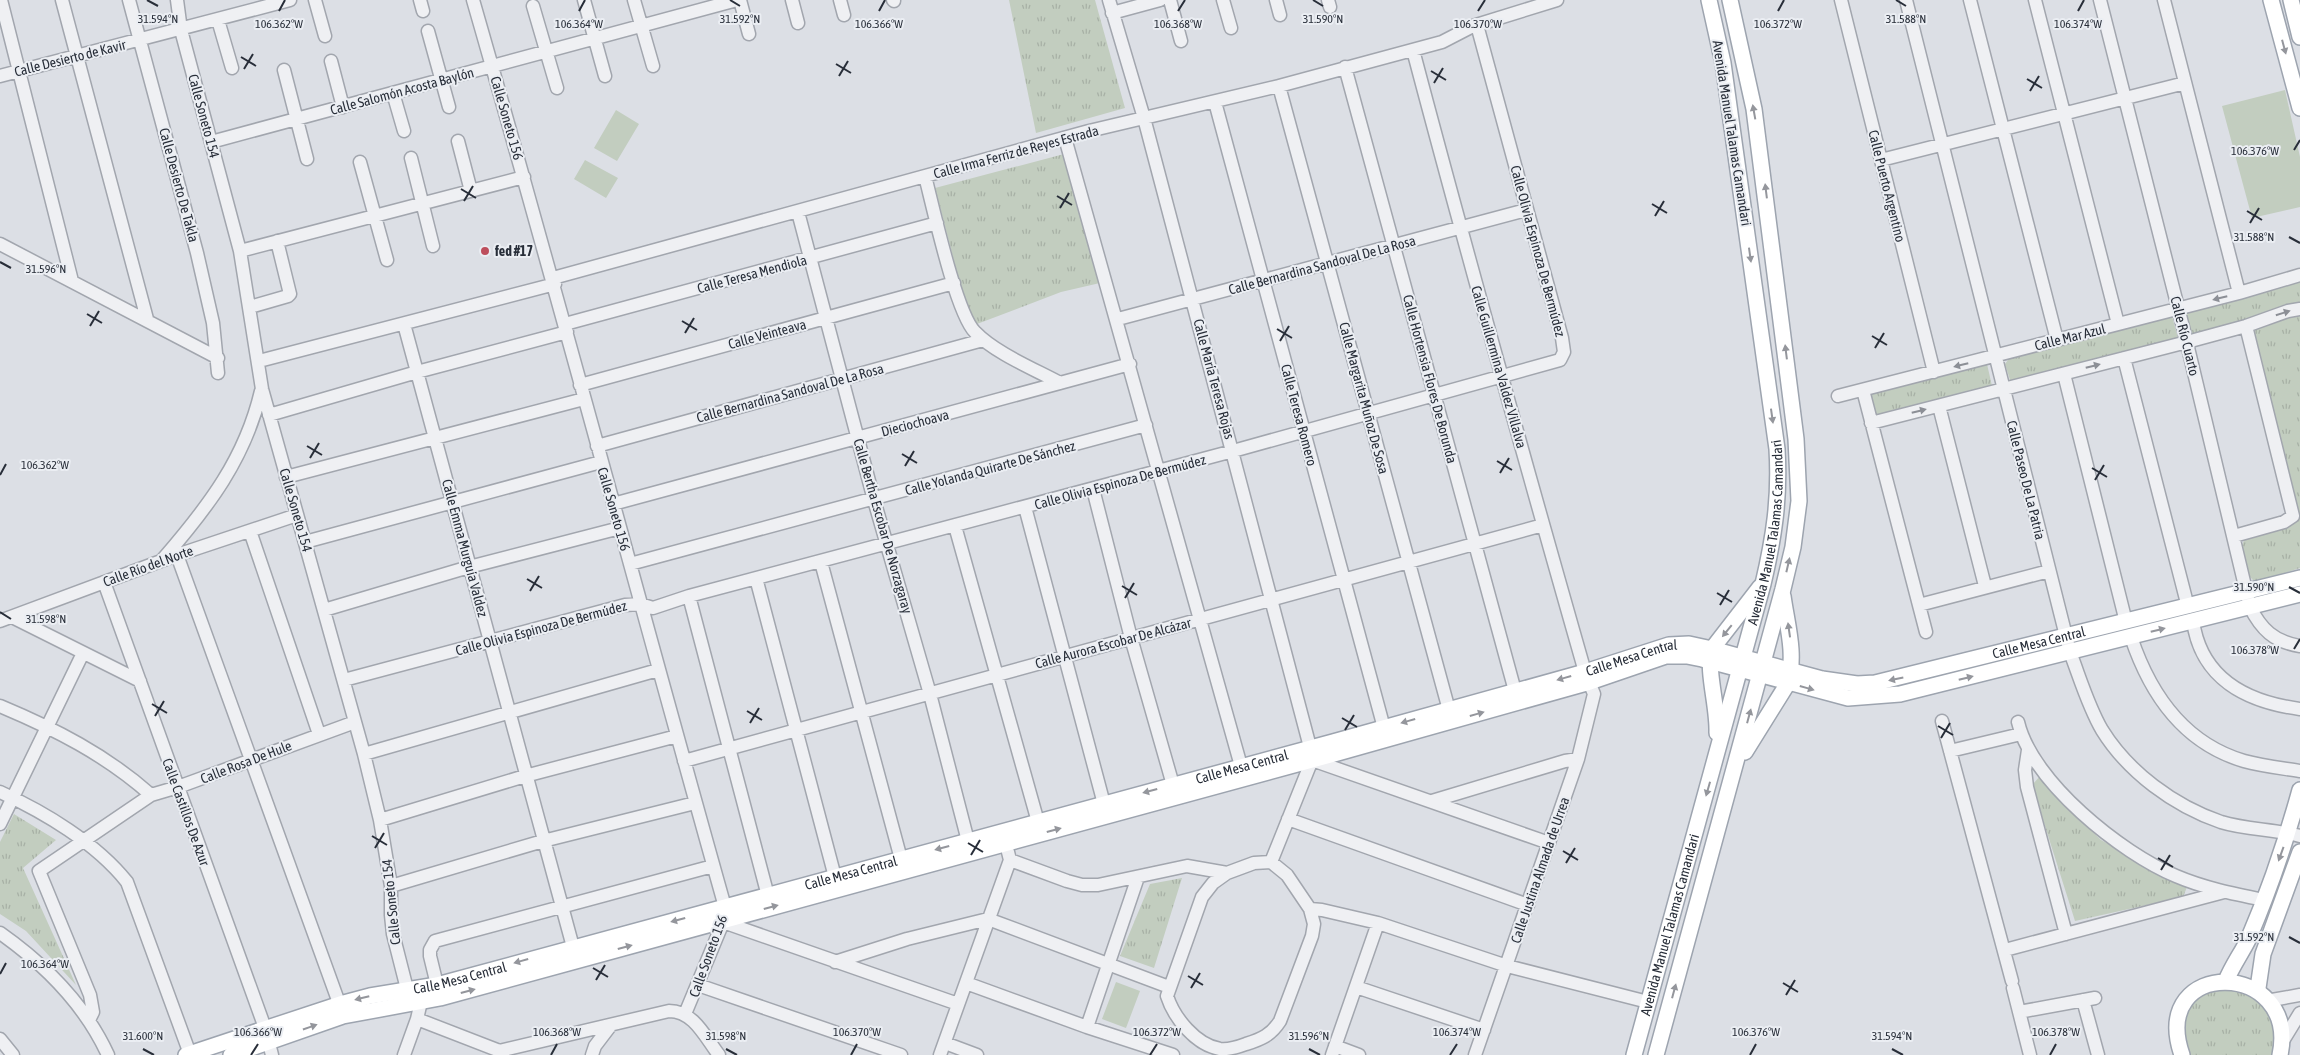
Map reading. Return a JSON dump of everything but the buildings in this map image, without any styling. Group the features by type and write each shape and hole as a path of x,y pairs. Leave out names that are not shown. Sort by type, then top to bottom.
{"main road":[{"name":"Avenida Manuel Talamas Camandari","path":"1634,1055 1763,584 1774,536 1777,511 1777,449 1723,63 1709,0"},
{"name":"Avenida Manuel Talamas Camandari","path":"1656,1055 1762,669 1793,547 1799,501 1796,439 1754,109 1730,0"},
{"path":"2271,0 2300,108"},
{"path":"2290,0 2300,37"},
{"name":"Calle Mesa Central","path":"341,1010 430,993 724,916 1666,656 1710,655 1789,677 1839,682 1875,690 2068,644 2131,637 2190,614 2248,599 2300,578"},
{"path":"1715,762 1718,717 1710,655 1763,584"},
{"path":"1736,768 1789,677 1790,630 1782,590"},
{"name":"Calle Mesa Central","path":"2248,599 2300,594"},
{"name":"Calle Mesa Central","path":"2068,644 2126,622 2190,614"},
{"name":"Calle Mesa Central","path":"231,1055 341,1010 407,989 430,993 573,947 724,916 768,896 835,877 968,841 1005,837 1038,822 1241,766 1311,754 1384,728 1515,691 1588,677"},
{"path":"2226,981 2247,942 2294,834 2300,790"},
{"path":"2258,988 2263,954 2300,852"},
{"path":"2182,1055 2179,1046 2178,1024 2186,1004 2200,990 2226,981 2243,982 2258,988 2272,1000 2283,1022 2284,1039 2280,1055"},
{"path":"1648,1002 1656,1008 1660,1017 1656,1055"},
{"name":"Calle Mesa Central","path":"188,1054 268,1041"}],"street":[{"path":"1,0 72,282"},
{"path":"62,0 147,319"},
{"name":"Calle Desierto De Takla","path":"129,0 197,253 213,323 218,373"},
{"name":"Calle Soneto 154","path":"177,0 181,30 240,251 262,388 344,680 380,820 391,886 391,914 394,934 407,989"},
{"name":"Calle Desierto de Kavir","path":"0,76 218,20 265,3 290,0"},
{"path":"315,0 325,36"},
{"name":"Calle Soneto 156","path":"474,0 554,281 580,385 713,866 724,916 685,1014"},
{"path":"584,0 605,76"},
{"path":"634,0 653,66"},
{"path":"738,0 749,34"},
{"name":"Calle Salomón Acosta Baylón","path":"211,142 738,0"},
{"path":"792,0 798,23"},
{"path":"840,0 844,15"},
{"name":"Calle María Teresa Rojas","path":"1109,0 1144,118 1273,600 1311,754"},
{"path":"1112,13 1160,0"},
{"path":"1170,0 1180,41"},
{"path":"1223,0 1231,28"},
{"path":"1276,0 1280,15"},
{"name":"Calle Irma Ferriz de Reyes Estrada","path":"554,281 1065,138 1279,86 1413,50 1447,40 1477,25 1557,0"},
{"name":"Calle Puerto Argentino","path":"1840,0 1934,372"},
{"name":"Calle Paseo De La Patria","path":"1906,0 2068,644 2103,730 2128,761 2150,783 2184,806 2220,821 2250,829 2294,834"},
{"path":"1970,0 2057,340"},
{"path":"2035,0 2118,324"},
{"name":"Calle Río Cuarto","path":"2100,0 2187,342 2248,599 2259,624 2267,633 2282,641 2300,646"},
{"path":"2164,0 2239,293"},
{"path":"533,6 557,88"},
{"path":"218,20 232,68"},
{"name":"Calle Olivia Espinoza De Bermúdez","path":"344,680 625,605 640,604 653,608 689,596 888,545 1503,378 1560,360 1564,352 1562,338 1477,25"},
{"path":"428,31 449,107"},
{"name":"Calle Guillermina Valdez Villalva","path":"1413,50 1460,228 1543,525 1588,677"},
{"path":"331,60 343,107"},
{"name":"Calle Hortensia Flores De Borunda","path":"1345,67 1515,691"},
{"path":"284,70 307,159"},
{"path":"1881,160 2185,83"},
{"name":"Calle Margarita Muñoz De Sosa","path":"1279,86 1449,710"},
{"path":"393,93 404,131"},
{"name":"Calle Teresa Romero","path":"1215,102 1384,728"},
{"path":"1065,138 1118,319 1241,766"},
{"path":"458,141 471,191"},
{"path":"411,158 433,246"},
{"path":"360,162 373,216 387,260"},
{"name":"Calle Irma Ferriz de Reyes Estrada","path":"925,176 954,283 968,322 983,340 1060,383"},
{"path":"240,251 524,177"},
{"name":"Calle Bernardina Sandoval De La Rosa","path":"1118,319 1526,210"},
{"name":"Calle Bertha Escobar De Norzagaray","path":"798,212 874,500 930,694 968,841"},
{"name":"Calle Teresa Mendiola","path":"269,415 566,328 937,223"},
{"path":"250,308 290,294 277,241"},
{"path":"0,244 147,319 218,358"},
{"name":"Calle Mar Azul","path":"1838,396 2178,309 2300,275"},
{"path":"259,361 404,324 554,281"},
{"name":"Calle Veinteava","path":"580,385 954,283"},
{"path":"1871,423 2187,342 2300,309"},
{"name":"Calle Emma Murguía Valdez","path":"404,324 525,776 573,947"},
{"path":"2234,536 2284,522 2293,516 2246,326"},
{"name":"Calle Bernardina Sandoval De La Rosa","path":"597,446 983,340"},
{"path":"2124,358 2199,646 2225,681 2251,697 2300,710"},
{"name":"Dieciochoava","path":"613,504 1130,364"},
{"path":"2064,374 2126,622"},
{"path":"161,561 210,502 228,476 241,451 262,388"},
{"path":"1863,390 1926,632"},
{"path":"286,477 584,399"},
{"path":"1940,406 1985,586"},
{"name":"Calle Yolanda Quirarte De Sánchez","path":"630,564 874,500 1146,424"},
{"path":"305,542 601,462"},
{"path":"1093,489 1131,638 1173,785"},
{"path":"1024,507 1104,804"},
{"name":"Calle Río del Norte","path":"6,619 177,555 297,515"},
{"name":"Calle Aurora Escobar De Alcázar","path":"684,761 1543,525"},
{"path":"955,526 1038,822"},
{"path":"324,610 469,567 620,528"},
{"path":"250,530 319,734"},
{"path":"177,555 341,1010"},
{"path":"821,562 902,859"},
{"path":"1919,605 1985,586 2049,571"},
{"path":"756,578 798,730 835,877"},
{"name":"Calle Castillos De Azur","path":"104,582 268,1041"},
{"path":"689,596 768,896"},
{"path":"6,619 140,681"},
{"path":"2131,637 2140,664 2161,701 2177,722 2192,734 2216,750 2242,760 2300,771"},
{"path":"0,824 83,653"},
{"path":"364,754 658,670"},
{"name":"Calle Justina Almada de Urrea","path":"1476,1055 1578,760 1593,705 1594,694 1588,677"},
{"path":"0,706 48,726 103,757 151,795"},
{"path":"1942,721 2005,950 2030,1055"},
{"name":"Calle Rosa De Hule","path":"90,1020 93,1012 90,995 39,871 151,795 178,787 355,722"},
{"path":"1950,751 2019,728 2028,750 2066,796 2110,837 2174,875 2224,892 2264,900"},
{"path":"380,820 525,776 677,736"},
{"path":"2028,750 2025,770 2027,787 2066,934"},
{"path":"1271,862 1311,754 1432,801 1549,843"},
{"path":"1432,801 1565,761 1578,760"},
{"path":"0,792 84,841 109,862 127,882 188,1054"},
{"path":"391,886 543,841 695,803"},
{"path":"1288,819 1528,904"},
{"path":"977,1055 942,1049 1010,860 1005,837"},
{"path":"1010,860 1082,885 1098,885 1187,866 1227,874"},
{"path":"1271,862 1287,875 1310,909 1314,924 1312,936 1280,1021 1272,1033 1261,1039 1234,1048 1207,1050 1171,1006 1167,996 1169,987 1202,897 1213,883 1227,874 1254,863 1271,862"},
{"path":"404,1055 417,1020 430,993 430,950 435,941 713,866"},
{"path":"1088,1027 1138,877"},
{"path":"2005,950 2224,892"},
{"path":"1310,909 1322,910 1378,924 1507,966 1648,1002"},
{"path":"724,916 835,962 958,1004"},
{"path":"835,962 907,939 988,920 1169,987"},
{"path":"1359,1055 1333,1051 1378,924"},
{"path":"0,933 41,965 90,1020 108,1055"},
{"path":"966,983 1173,1055"},
{"path":"698,985 901,1055"},
{"path":"1356,987 1484,1030"},
{"path":"2272,1000 2300,995"},
{"path":"2020,1012 2089,999 2098,1055"},
{"path":"417,1020 505,1053 538,1042 669,1011 685,1014 695,1022 718,1055"},
{"path":"2284,1039 2300,1013"},
{"path":"592,1055 595,1046 611,1025"},
{"path":"0,1039 13,1055"},
{"path":"534,1055 538,1042"}],"green space":[{"path":"1009,0 1095,0 1125,108 1036,133"},
{"path":"2285,90 2300,157 2300,207 2252,218 2222,106"},
{"path":"616,110 639,124 617,161 594,148"},
{"path":"1064,154 1100,283 1061,292 977,324 968,315 935,188"},
{"path":"585,160 618,178 606,198 574,179"},
{"path":"2300,279 2300,306 2191,335 2183,312"},
{"path":"2300,315 2300,568 2260,581 2254,581 2250,577 2242,545 2246,536 2297,515 2298,510 2252,332 2274,320"},
{"path":"2172,316 2178,338 2016,381 2010,380 2005,364 2011,356"},
{"path":"1987,364 1992,386 1879,416 1871,405 1872,392"},
{"path":"2042,774 2076,815 2101,840 2187,887 2183,897 2075,921 2032,785"},
{"path":"14,814 56,840 23,868 76,985 26,931 0,914 0,842"},
{"path":"1182,878 1154,968 1120,956 1150,884"},
{"path":"2227,980 2276,1010 2274,1055 2186,1055 2181,1040 2190,1000"},
{"path":"1116,982 1140,991 1126,1028 1102,1019"}],"place":[{"name":"fed #17","path":"485,251"}]}
